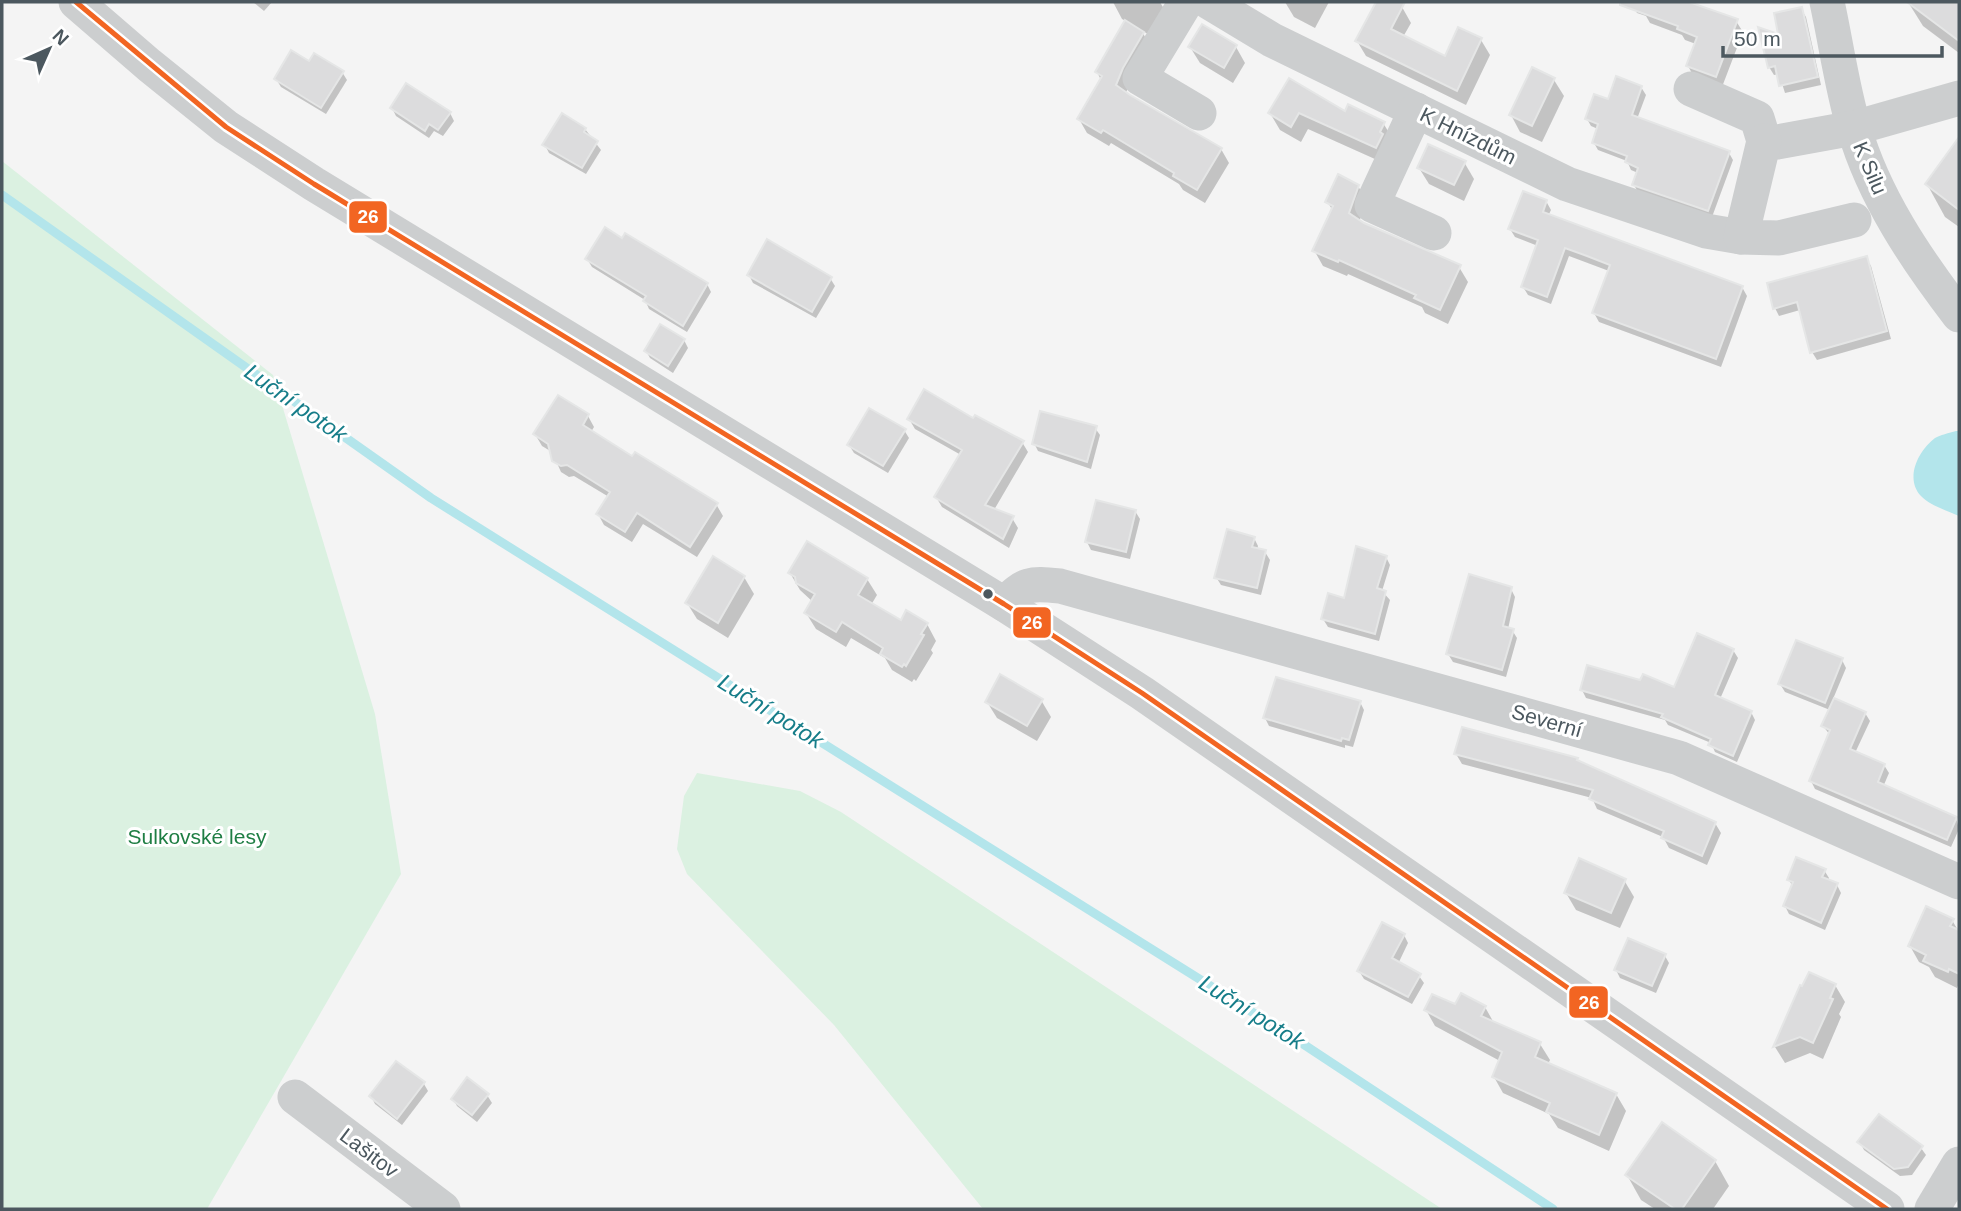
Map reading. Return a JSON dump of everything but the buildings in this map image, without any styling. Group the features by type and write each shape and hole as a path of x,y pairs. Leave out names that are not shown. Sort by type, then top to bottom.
{"street":[{"path":"76,2 226,127 314,184 1003,604 1142,693 1887,1209"},
{"path":"1186,2 1140,78 1199,113"},
{"name":"K Hnízdům","path":"1209,2 1272,40 1567,184 1706,230 1741,237 1779,237 1854,220"},
{"name":"K Silu","path":"1827,2 1854,128 1878,191 1928,275 1959,315"},
{"path":"1690,89 1757,118 1763,141 1741,237"},
{"path":"1763,141 1777,142 1854,128 1959,98"},
{"path":"1416,110 1372,205 1434,233"},
{"name":"Severní","path":"1003,604 1022,587 1037,584 1060,586 1679,758 1959,882"},
{"name":"Lašitov","path":"295,1097 443,1209"},
{"path":"1932,1209 1959,1164"}],"green space":[{"name":"Sulkovské lesy","path":"2,161 273,375 375,714 401,874 207,1209 2,1209"},
{"path":"697,773 800,791 841,812 1442,1209 983,1209 834,1025 687,874 677,849 684,796"}],"water":[{"path":"1959,431 1959,516 1924,499 1916,489 1914,481 1919,457 1929,443 1935,438"}],"waterway":[{"name":"Luční potok","path":"2,195 431,498 1300,1042 1553,1209"}],"transit line":[{"name":"26","path":"76,2 226,127 314,184 1004,604 1142,693 1887,1209"}]}
